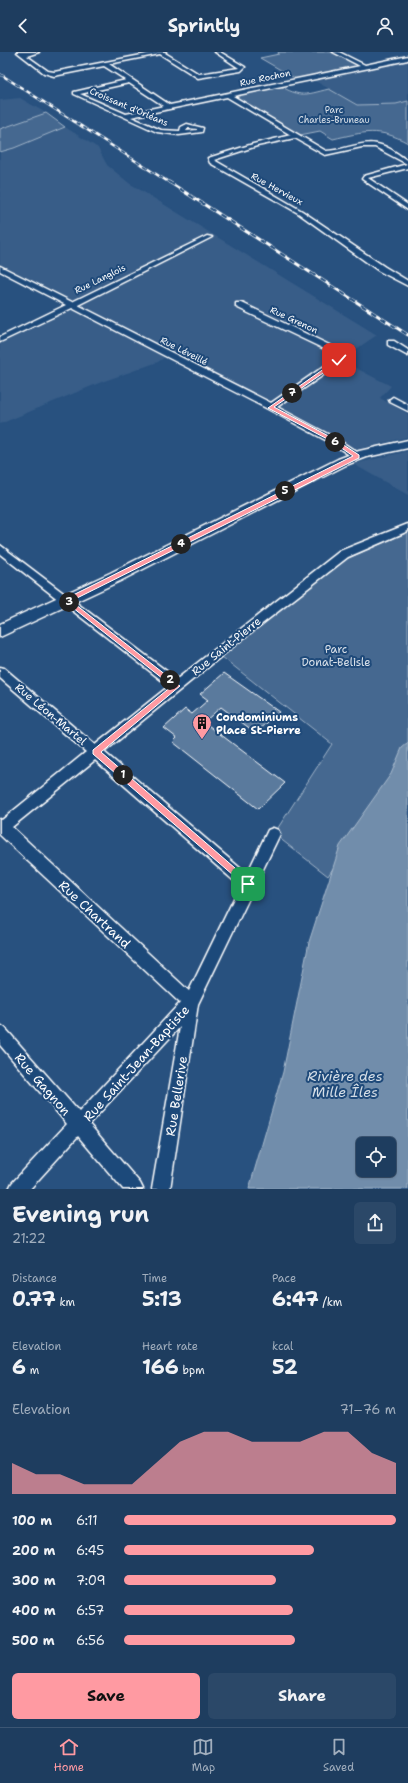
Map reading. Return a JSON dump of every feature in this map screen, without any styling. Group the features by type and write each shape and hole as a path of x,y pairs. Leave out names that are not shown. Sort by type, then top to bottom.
{"main road":[{"path":"0,631 67,600 357,456 408,444"}],"street":[{"path":"20,53 37,52"},
{"path":"20,53 46,72 54,74 162,52 198,76 241,69 242,67 238,64 217,52"},
{"path":"335,52 365,67"},
{"path":"401,54 408,57"},
{"name":"Rue Rochon","path":"126,116 408,57"},
{"path":"105,64 168,107"},
{"name":"Croissant d'Orléans","path":"130,81 76,93 158,131 169,134 183,133"},
{"path":"228,95 325,153 333,153 368,145 376,145 408,165"},
{"name":"Rue Hervieux","path":"295,136 255,145 210,159 223,169 300,212 382,269 408,284"},
{"path":"408,165 366,177 365,179 408,208"},
{"name":"Rue Langlois","path":"0,340 209,237"},
{"name":"Rue Léveillé","path":"0,268 70,305 169,354 334,441 357,456"},
{"name":"Rue Grenon","path":"239,305 345,356 271,408"},
{"path":"391,342 408,354"},
{"path":"393,400 408,408"},
{"name":"Rue Saint-Pierre","path":"1,827 344,554 408,527"},
{"path":"0,549 177,686"},
{"name":"Rue Léon-Martel","path":"0,671 248,884"},
{"name":"Rue Chartrand","path":"1,827 191,1003"},
{"name":"Rue Saint-Jean-Baptiste","path":"18,1189 191,1003 273,834"},
{"name":"Rue Bellerive","path":"161,1189 191,1003"},
{"name":"Rue Gagnon","path":"0,1033 134,1189"}],"shaded area":[{"path":"408,58 408,101 396,104 357,105 310,78"},
{"path":"20,98 46,113 0,129 0,100"},
{"path":"65,127 98,148 107,165 129,183 377,335 340,360 391,386 380,398 408,414 408,437 355,450 169,354 158,362 99,383 0,424 0,340 70,305 0,268 0,152 14,148"},
{"path":"408,451 408,495 353,464"}],"green space":[{"path":"278,52 335,52 365,67 298,80 260,58 279,54"},
{"name":"Parc Charles-Bruneau","path":"278,85 298,94 308,94 329,89 357,105 396,104 408,101 408,143 388,135 371,132 333,139 320,131 295,136 228,95"},
{"path":"46,113 65,127 14,148 0,152 0,129"},
{"name":"Parc Donat-Belisle","path":"408,532 408,752 328,876 274,834 332,744 217,653 344,560"}],"water":[{"name":"Rivière des Mille Îles","path":"408,743 408,1189 249,1189 283,1072 309,942 340,846 391,774 402,748"}],"building":[{"name":"Condominiums Place St-Pierre","path":"224,673 279,712 256,733 221,707 204,722 285,783 258,809 173,742 177,738 164,728 185,709 192,714 208,700 200,694"}],"railway":[{"path":"0,74 170,183"},
{"path":"169,182 408,335"}],"place":[{"name":"Condominiums Place St-Pierre","path":"202,740"}],"route":[{"path":"248,884 96,752 177,686 74,607 67,600 342,462 357,456 334,441 271,408 339,360"}]}
